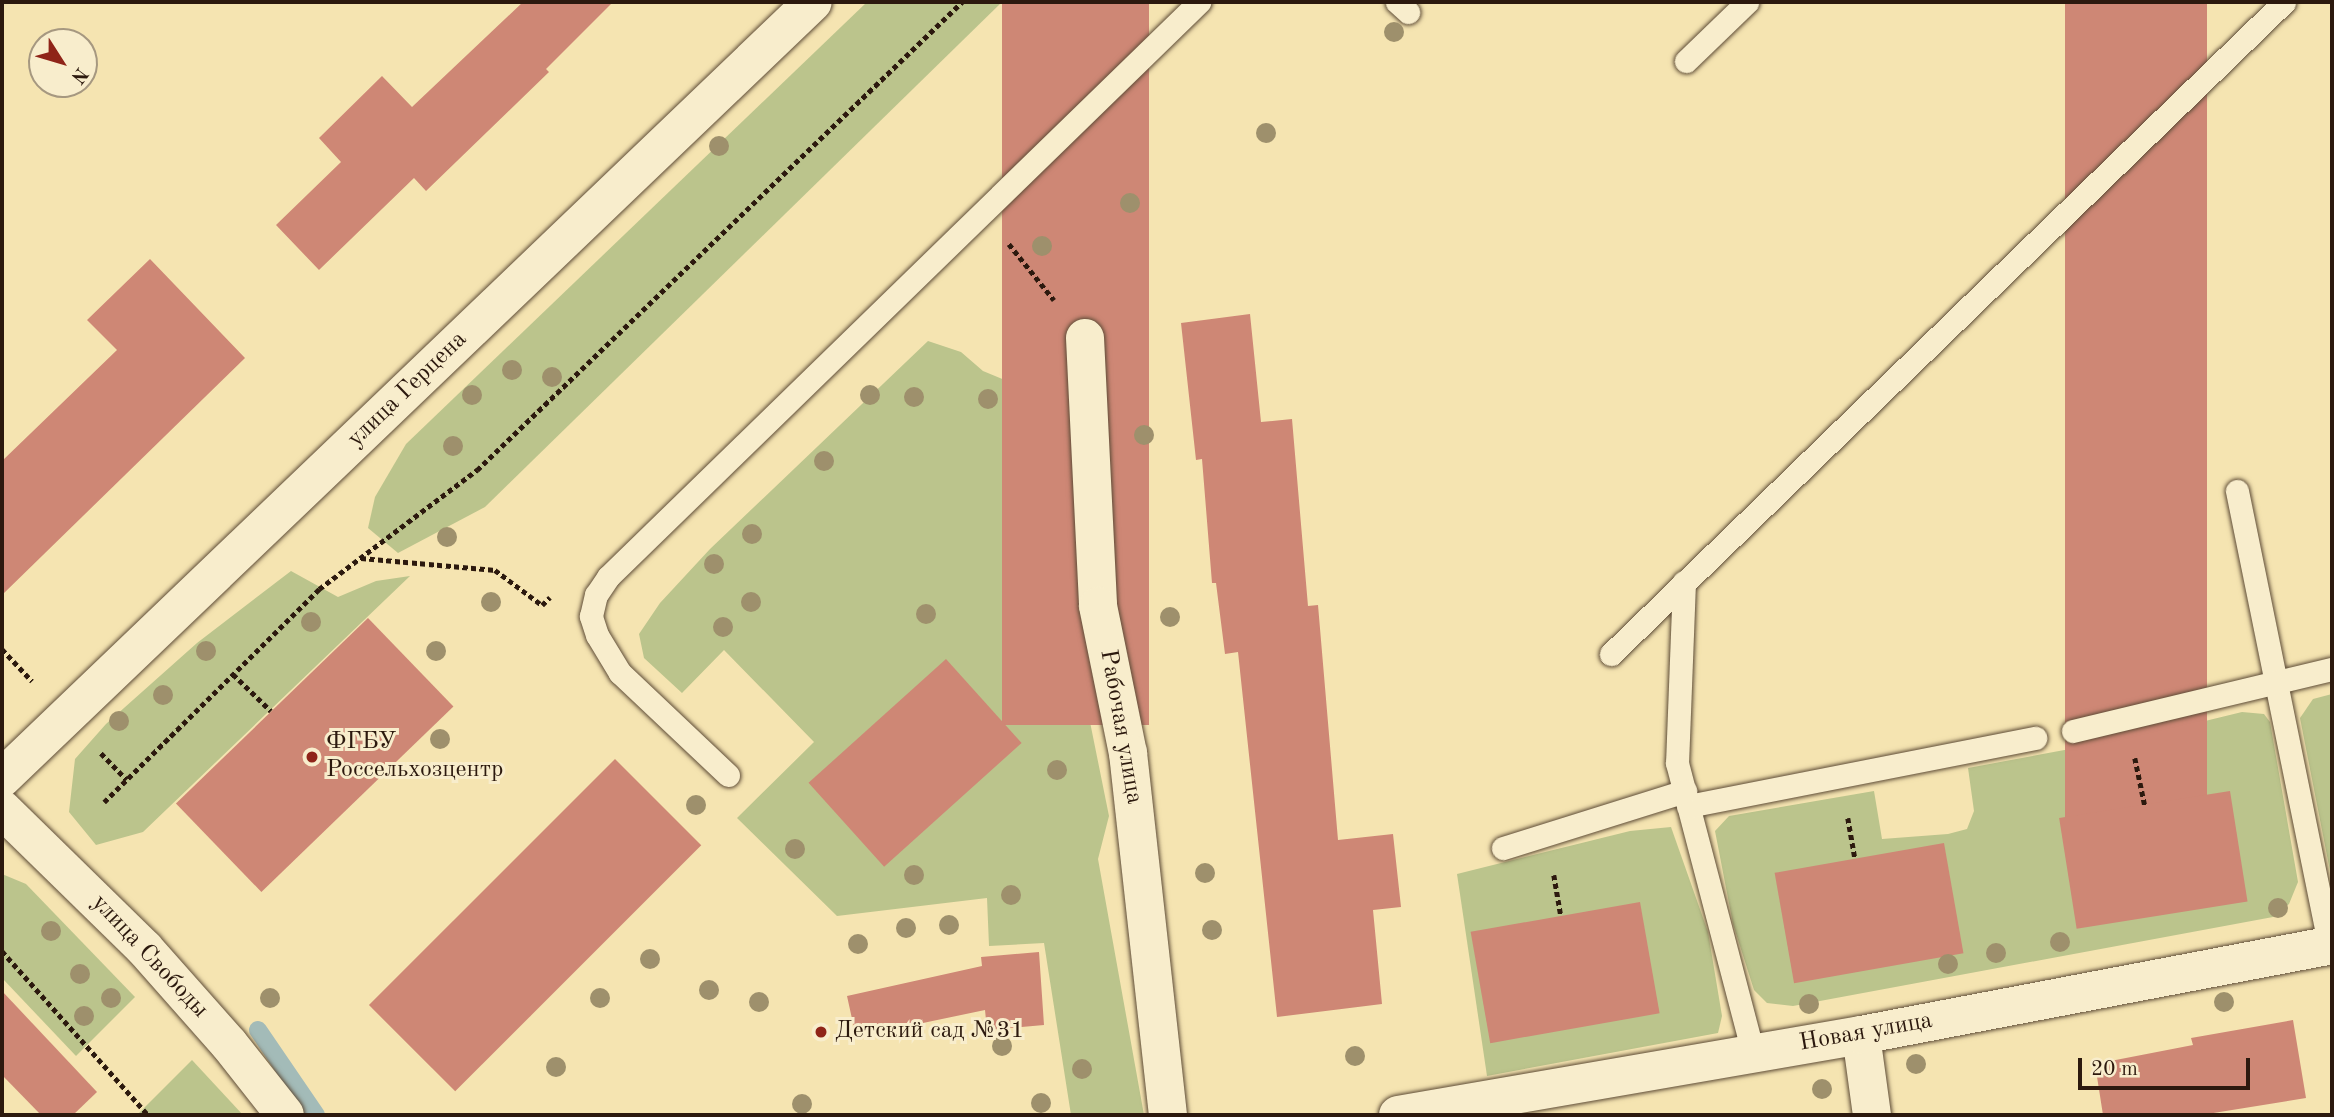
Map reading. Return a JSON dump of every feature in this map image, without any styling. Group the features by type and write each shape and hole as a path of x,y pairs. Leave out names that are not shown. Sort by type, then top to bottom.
{"street":[{"name":"улица Герцена","path":"2,778 813,2"},
{"name":"Рабочая улица","path":"1085,338 1098,606 1128,753 1168,1115"},
{"name":"улица Свободы","path":"2,809 144,948 229,1044 285,1115"},
{"name":"Новая улица","path":"1398,1115 1861,1035 2331,945"},
{"path":"1861,1035 1872,1115"}],"lane":[{"path":"728,775 620,673 597,635 591,616 596,595 608,576 1199,2"},
{"path":"1686,61 1747,2"},
{"path":"1611,654 2284,2"},
{"path":"2237,491 2331,945"},
{"path":"1684,582 1677,763 1753,1053"},
{"path":"2073,731 2332,668"},
{"path":"1503,848 1686,798 2035,738"}],"path":[{"path":"104,802 319,589 477,470 962,2"},
{"path":"983,212 1085,338"},
{"path":"233,674 271,711"},
{"path":"2,951 148,1115"}],"green space":[{"path":"867,2 1002,2 485,507 398,553 368,528 375,497 406,444"},
{"path":"928,341 961,352 983,371 1053,400 1028,421 1002,469 1032,501 1059,520 1074,575 1056,631 1054,701 1089,717 1109,816 1098,859 1144,1115 1071,1115 1044,943 989,946 987,898 837,916 737,818 814,742 724,650 682,693 644,658 639,634 660,603 710,549"},
{"path":"291,571 338,597 376,581 410,576 143,832 96,845 69,812 75,759 106,724 197,643"},
{"path":"2332,694 2332,881 2300,718 2313,699"},
{"path":"2242,712 2264,714 2270,722 2298,882 2289,904 2273,917 1793,1006 1767,1003 1754,990 1733,924 1715,831 1729,816 1874,791 1882,839 1948,834 1967,829 1974,811 1968,768 2113,741 2122,747 2152,748 2164,731"},
{"path":"1671,827 1708,932 1722,1016 1718,1033 1487,1076 1457,874 1630,831"},
{"path":"2,874 26,884 135,997 76,1056 2,978"},
{"path":"192,1060 243,1115 137,1115"}],"building":[{"path":"523,2 613,2 546,69 549,72 426,191 414,178 319,270 276,225 341,162 319,138 382,76 412,107"},
{"path":"1002,2 1149,2 1149,725 1002,725"},
{"path":"2065,2 2207,2 2207,832 2065,832"},
{"path":"150,259 245,358 2,595 2,461 117,350 87,320"},
{"path":"1250,314 1261,422 1292,419 1308,606 1318,605 1338,840 1393,834 1401,907 1373,910 1382,1004 1277,1017 1238,652 1225,654 1216,583 1212,583 1202,459 1196,460 1181,323"},
{"name":"ФГБУ Россельхозцентр","path":"368,618 453,706 261,892 176,803"},
{"path":"946,659 1022,743 884,867 809,783"},
{"path":"615,759 701,845 455,1091 369,1005"},
{"path":"2230,791 2248,902 2077,929 2059,818"},
{"path":"1944,843 1963,953 1794,983 1775,873"},
{"path":"1640,902 1660,1013 1490,1043 1471,932"},
{"path":"1039,952 1044,1025 987,1030 985,1010 856,1037 847,996 982,966 981,957"},
{"path":"2,991 97,1092 73,1115 41,1115 2,1075"},
{"path":"2293,1020 2306,1098 2201,1115 2103,1115 2095,1064 2193,1045 2191,1038"}],"waterway":[{"path":"258,1030 316,1115"}],"place":[{"name":"ФГБУ Россельхозцентр","path":"312,757"},
{"name":"Детский сад №31","path":"821,1032"}]}
